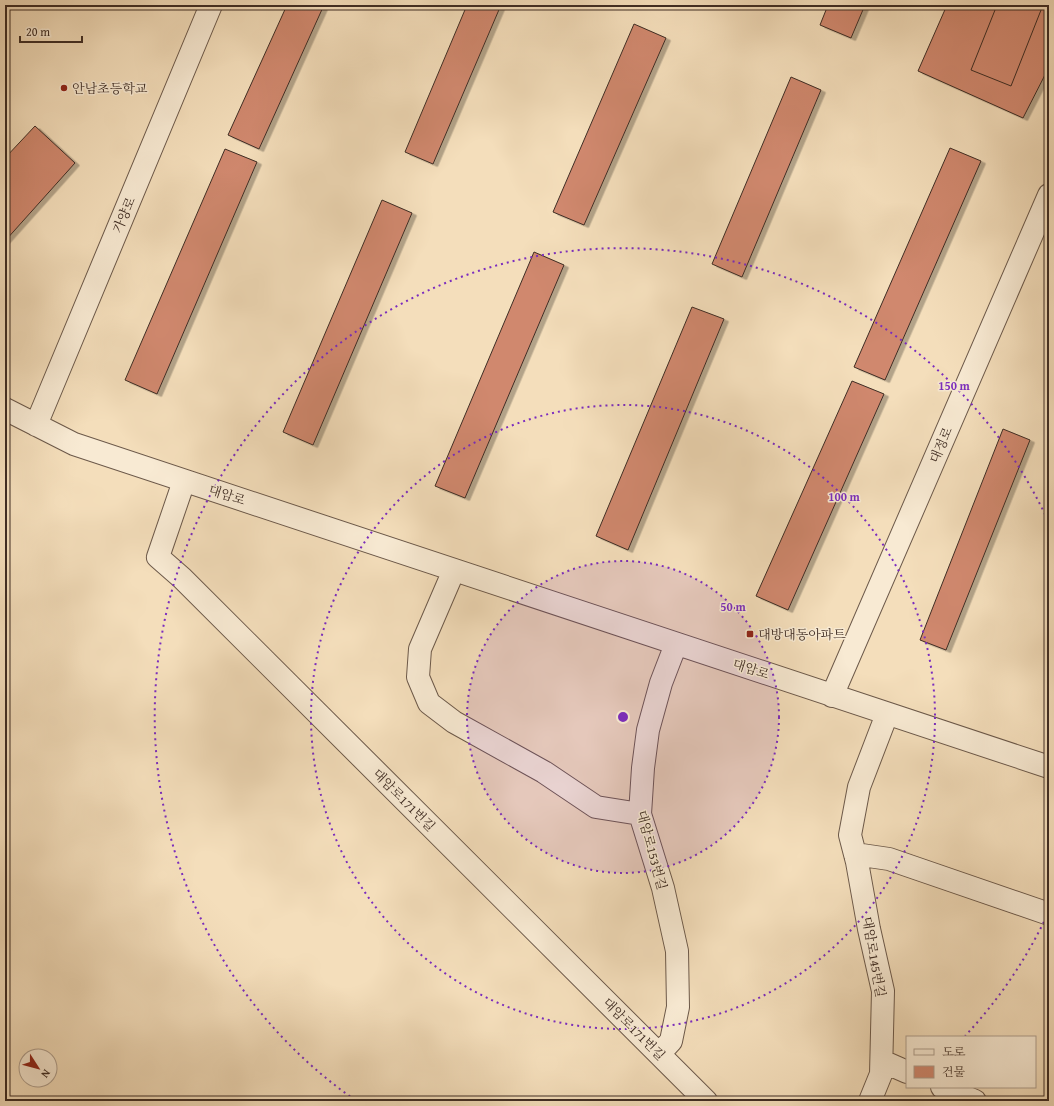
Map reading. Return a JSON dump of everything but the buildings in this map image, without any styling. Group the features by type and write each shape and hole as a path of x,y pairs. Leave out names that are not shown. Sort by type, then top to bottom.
{"street":[{"name":"가양로","path":"36,425 211,5"},
{"name":"대정로","path":"832,696 1049,195"},
{"name":"대암로","path":"5,409 74,444 1049,767"},
{"name":"대암로171번길","path":"184,481 158,557 182,578 706,1101"},
{"path":"454,570 420,649 418,677 429,703 454,722 544,772 596,807 640,814"},
{"name":"대암로153번길","path":"659,1054 671,1041 678,1007 677,951 663,888 640,814 643,768 648,730 661,683 676,644"},
{"name":"대암로145번길","path":"870,1101 882,1074 883,991 850,835 859,787 887,714"},
{"path":"855,854 889,860 1049,914"},
{"path":"882,1062 906,1072"},
{"path":"944,1088 975,1101"}],"place":[{"name":"안남초등학교","path":"64,88"},
{"name":"대방대동아파트","path":"750,634"}]}
